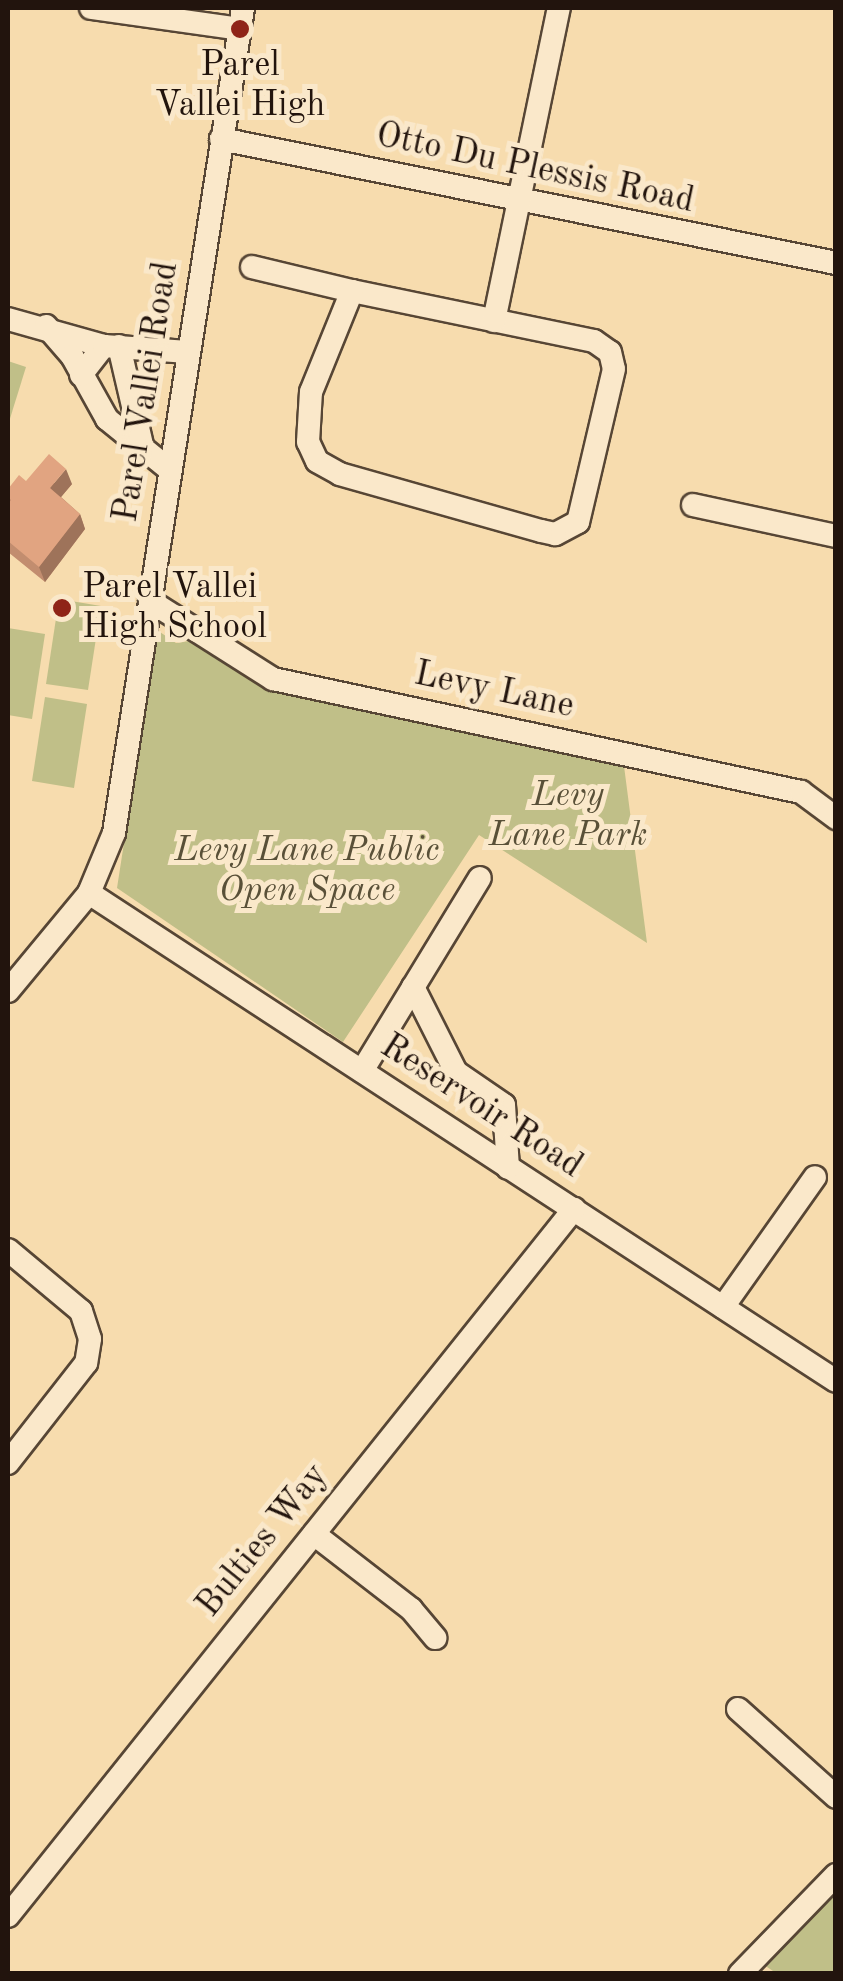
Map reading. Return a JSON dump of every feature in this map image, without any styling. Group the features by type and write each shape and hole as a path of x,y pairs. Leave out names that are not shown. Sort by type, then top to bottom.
{"street":[{"path":"91,8 241,18"},
{"path":"494,321 559,8"},
{"name":"Parel Vallei Road","path":"8,991 89,892 114,833 241,18"},
{"name":"Otto Du Plessis Road","path":"221,139 836,264"},
{"path":"252,266 594,341 613,359 584,510 567,531 541,531 340,474 317,461 308,442 311,392 352,291"},
{"path":"8,319 112,346 188,352"},
{"path":"46,326 107,419 170,470"},
{"path":"80,375 112,346"},
{"path":"112,346 142,446"},
{"path":"693,505 836,536"},
{"name":"Levy Lane","path":"150,601 273,679 800,792 836,818"},
{"path":"362,1071 480,878"},
{"name":"Reservoir Road","path":"89,892 836,1380"},
{"path":"413,986 456,1072 504,1105 508,1168"},
{"path":"723,1307 815,1177"},
{"name":"Bulties Way","path":"8,1916 574,1210"},
{"path":"8,1250 80,1311 90,1339 86,1364 8,1464"},
{"path":"314,1534 411,1609 435,1638"},
{"path":"738,1709 836,1797"},
{"path":"740,1974 836,1875"}],"green space":[{"path":"8,361 26,367 8,425"},
{"path":"59,599 101,606 88,690 46,684"},
{"path":"8,628 45,634 32,719 8,715"},
{"name":"Levy Lane Public Open Space","path":"157,630 176,643 196,640 268,689 624,766 647,943 479,835 343,1042 117,888"},
{"path":"45,697 87,704 74,788 32,781"},
{"path":"835,1891 835,1973 776,1973 764,1965"}],"building":[{"path":"49,454 66,469 50,488 80,514 39,567 8,541 8,489 19,475 26,481"}],"place":[{"name":"Parel Vallei High","path":"240,29"},
{"name":"Parel Vallei High School","path":"62,608"}],"park label":[{"name":"Levy Lane Park","path":"568,816"}]}
